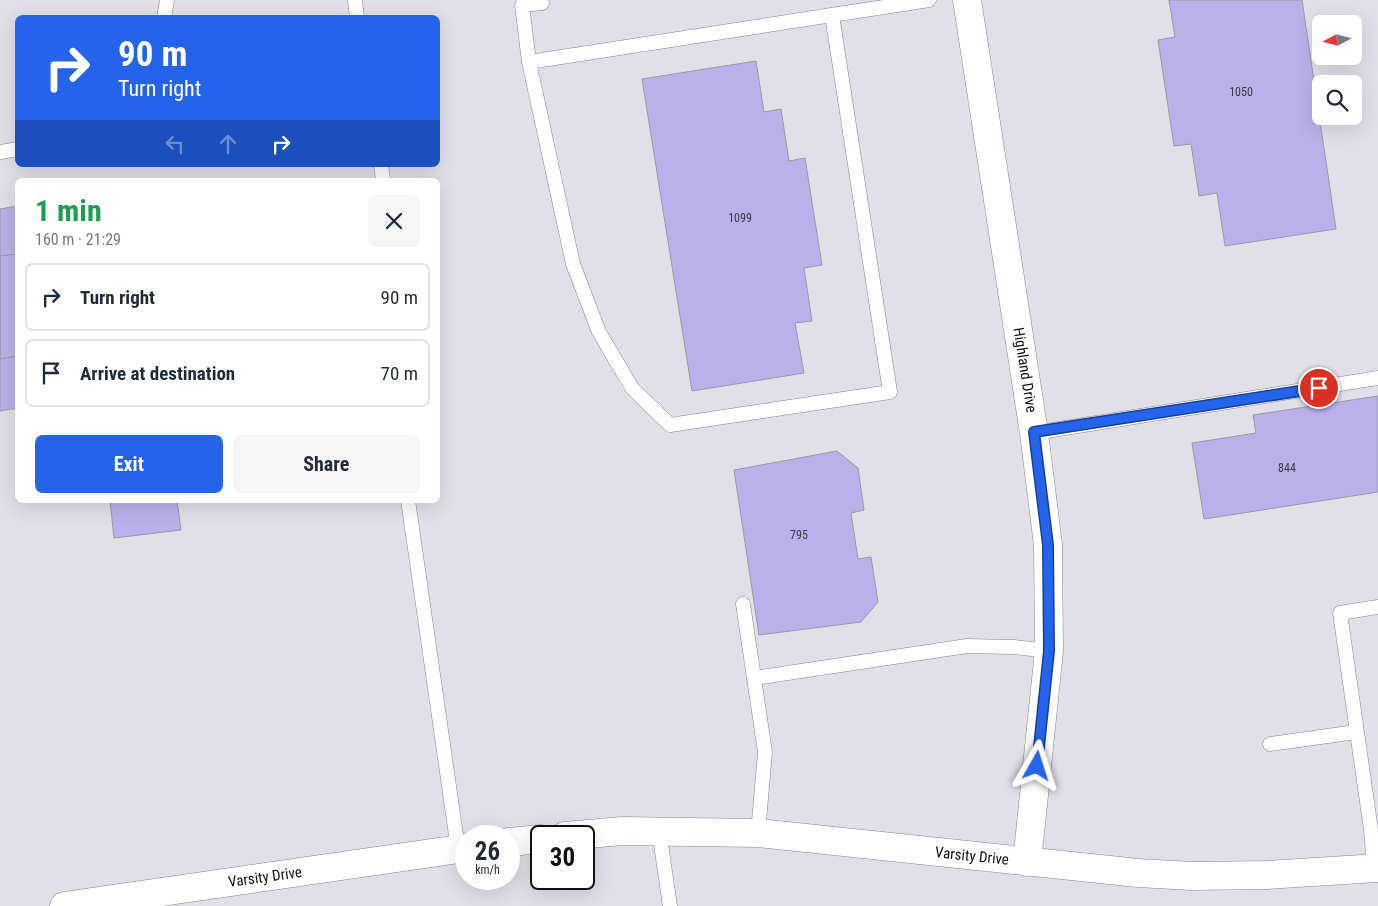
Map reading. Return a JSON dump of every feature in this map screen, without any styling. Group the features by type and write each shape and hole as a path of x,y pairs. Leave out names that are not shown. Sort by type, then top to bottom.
{"street":[{"name":"Highland Drive","path":"967,0 1034,432 1048,545 1049,651 1027,862"},
{"name":"Varsity Drive","path":"595,833 622,831 758,833 1027,862 1192,876 1267,875 1376,868"},
{"name":"Varsity Drive","path":"64,906 455,849"}],"lane":[{"path":"164,15 167,0"},
{"path":"355,0 358,15"},
{"path":"529,62 929,0"},
{"path":"542,3 522,6 529,62 573,264 599,332 632,388 670,425 890,392 832,15"},
{"path":"0,152 15,150"},
{"path":"1034,432 1378,378"},
{"path":"408,503 458,825"},
{"path":"743,604 766,752 758,833"},
{"path":"1376,868 1340,613 1378,607"},
{"path":"754,678 967,646 1014,646 1049,651"},
{"path":"1270,744 1356,732"},
{"path":"659,831 670,906"}],"building":[{"path":"1169,0 1302,0 1313,75 1312,125 1321,125 1336,229 1225,246 1217,193 1199,196 1191,144 1174,146 1158,40 1175,37"},
{"path":"756,61 764,112 781,109 789,161 805,158 822,265 804,268 812,321 795,323 804,373 692,391 642,79"},
{"path":"15,206 15,408 0,411 0,209"},
{"path":"15,254 15,356 0,359 0,256"},
{"path":"1378,396 1378,492 1204,519 1192,443 1256,433 1253,415"},
{"path":"837,451 858,468 864,510 851,513 858,559 871,557 878,602 861,622 759,635 734,470"},
{"path":"110,503 177,503 181,530 114,538"}],"route":[{"path":"1037,766 1049,651 1048,545 1034,432 1319,388"}]}
